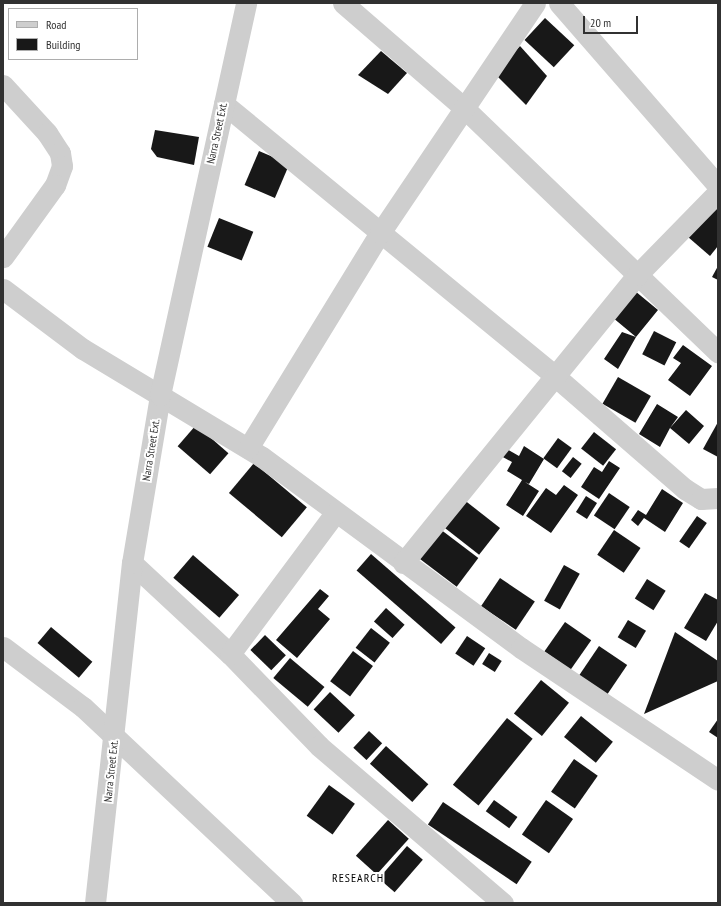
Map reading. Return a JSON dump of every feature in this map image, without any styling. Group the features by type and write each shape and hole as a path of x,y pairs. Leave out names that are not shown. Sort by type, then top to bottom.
{"street":[{"name":"Narra Street Ext.","path":"95,903 132,563 160,394 246,3"},
{"path":"343,3 463,107 637,276 718,352"},
{"path":"248,448 380,233 463,107 535,3"},
{"path":"559,3 718,186"},
{"path":"3,85 47,133 60,153 62,166 55,185 3,257"},
{"path":"224,104 556,377 685,489 701,499 718,498"},
{"path":"404,562 637,276 718,192"},
{"path":"3,288 84,348 248,448 618,717 718,780"},
{"path":"230,654 336,512"},
{"path":"132,563 230,654 319,746 503,903"},
{"path":"3,647 83,707 114,739 292,903"}],"building":[{"path":"545,18 574,45 554,67 525,40"},
{"path":"520,46 547,76 526,105 494,73"},
{"path":"381,51 407,73 388,94 358,75"},
{"path":"155,130 199,137 194,165 157,157 151,149"},
{"path":"259,151 289,164 275,198 245,185"},
{"path":"718,201 718,246 710,256 688,237"},
{"path":"219,218 253,232 242,261 207,247"},
{"path":"718,266 718,280 712,277"},
{"path":"635,291 658,310 636,337 612,317"},
{"path":"654,331 676,342 664,366 642,354"},
{"path":"622,332 636,337 618,369 604,359"},
{"path":"683,345 712,366 690,396 668,380 681,363 673,358"},
{"path":"618,377 651,396 635,423 602,404"},
{"path":"657,404 678,417 670,428 660,447 639,434"},
{"path":"686,410 704,426 689,444 670,428"},
{"path":"718,422 718,457 703,449"},
{"path":"196,425 228,453 210,474 178,446"},
{"path":"594,432 616,449 603,466 581,449"},
{"path":"558,438 572,448 557,468 543,458"},
{"path":"524,446 544,459 529,484 525,482 539,491 523,516 506,505 522,480 507,471 512,462 501,456 505,448 519,456"},
{"path":"573,457 582,464 571,478 562,471"},
{"path":"609,461 620,468 599,499 581,487 594,467 602,472"},
{"path":"254,463 307,507 282,537 229,493"},
{"path":"564,485 578,495 551,533 526,516 546,488 556,495"},
{"path":"662,489 683,503 665,532 644,518 638,526 631,520 638,510 646,515"},
{"path":"609,493 630,507 615,529 594,515"},
{"path":"586,496 597,503 587,519 576,512"},
{"path":"463,499 500,528 479,555 442,526"},
{"path":"697,516 707,523 689,548 679,541"},
{"path":"440,529 478,558 457,587 418,558"},
{"path":"614,530 641,548 624,573 597,555"},
{"path":"371,554 456,627 441,644 357,571"},
{"path":"193,555 239,595 219,618 173,578"},
{"path":"564,565 580,574 560,610 544,601"},
{"path":"500,578 535,601 516,630 481,606"},
{"path":"647,579 666,591 653,610 635,599"},
{"path":"320,589 329,596 318,609 330,619 297,658 276,640"},
{"path":"705,593 718,600 718,621 706,641 684,628"},
{"path":"386,608 405,625 393,638 374,621"},
{"path":"628,620 646,631 636,648 618,637"},
{"path":"565,622 591,640 571,670 544,651"},
{"path":"51,627 92,662 79,678 38,643"},
{"path":"371,628 390,643 375,662 356,648"},
{"path":"675,632 718,661 718,681 644,714"},
{"path":"265,635 286,655 271,670 250,650"},
{"path":"467,636 485,648 473,666 455,653"},
{"path":"599,646 627,665 607,695 579,676"},
{"path":"353,651 373,666 350,696 330,681"},
{"path":"489,653 502,661 495,672 482,664"},
{"path":"290,658 324,687 308,707 273,678"},
{"path":"541,680 569,703 542,736 514,713"},
{"path":"330,692 355,715 338,733 314,710"},
{"path":"581,716 613,742 596,763 564,737"},
{"path":"507,718 533,739 479,806 453,785"},
{"path":"718,719 718,738 709,732"},
{"path":"369,731 382,743 366,760 353,748"},
{"path":"386,746 428,784 412,802 370,764"},
{"path":"574,759 598,776 575,808 551,792"},
{"path":"329,785 355,804 333,835 307,816"},
{"path":"494,800 517,817 509,828 486,811"},
{"path":"546,800 573,819 549,853 522,834"},
{"path":"443,802 532,862 517,884 428,824"},
{"path":"388,820 409,839 377,874 356,856"},
{"path":"407,846 423,860 395,892 379,878"}],"district":[{"name":"RESEARCH","path":"358,878"}]}
